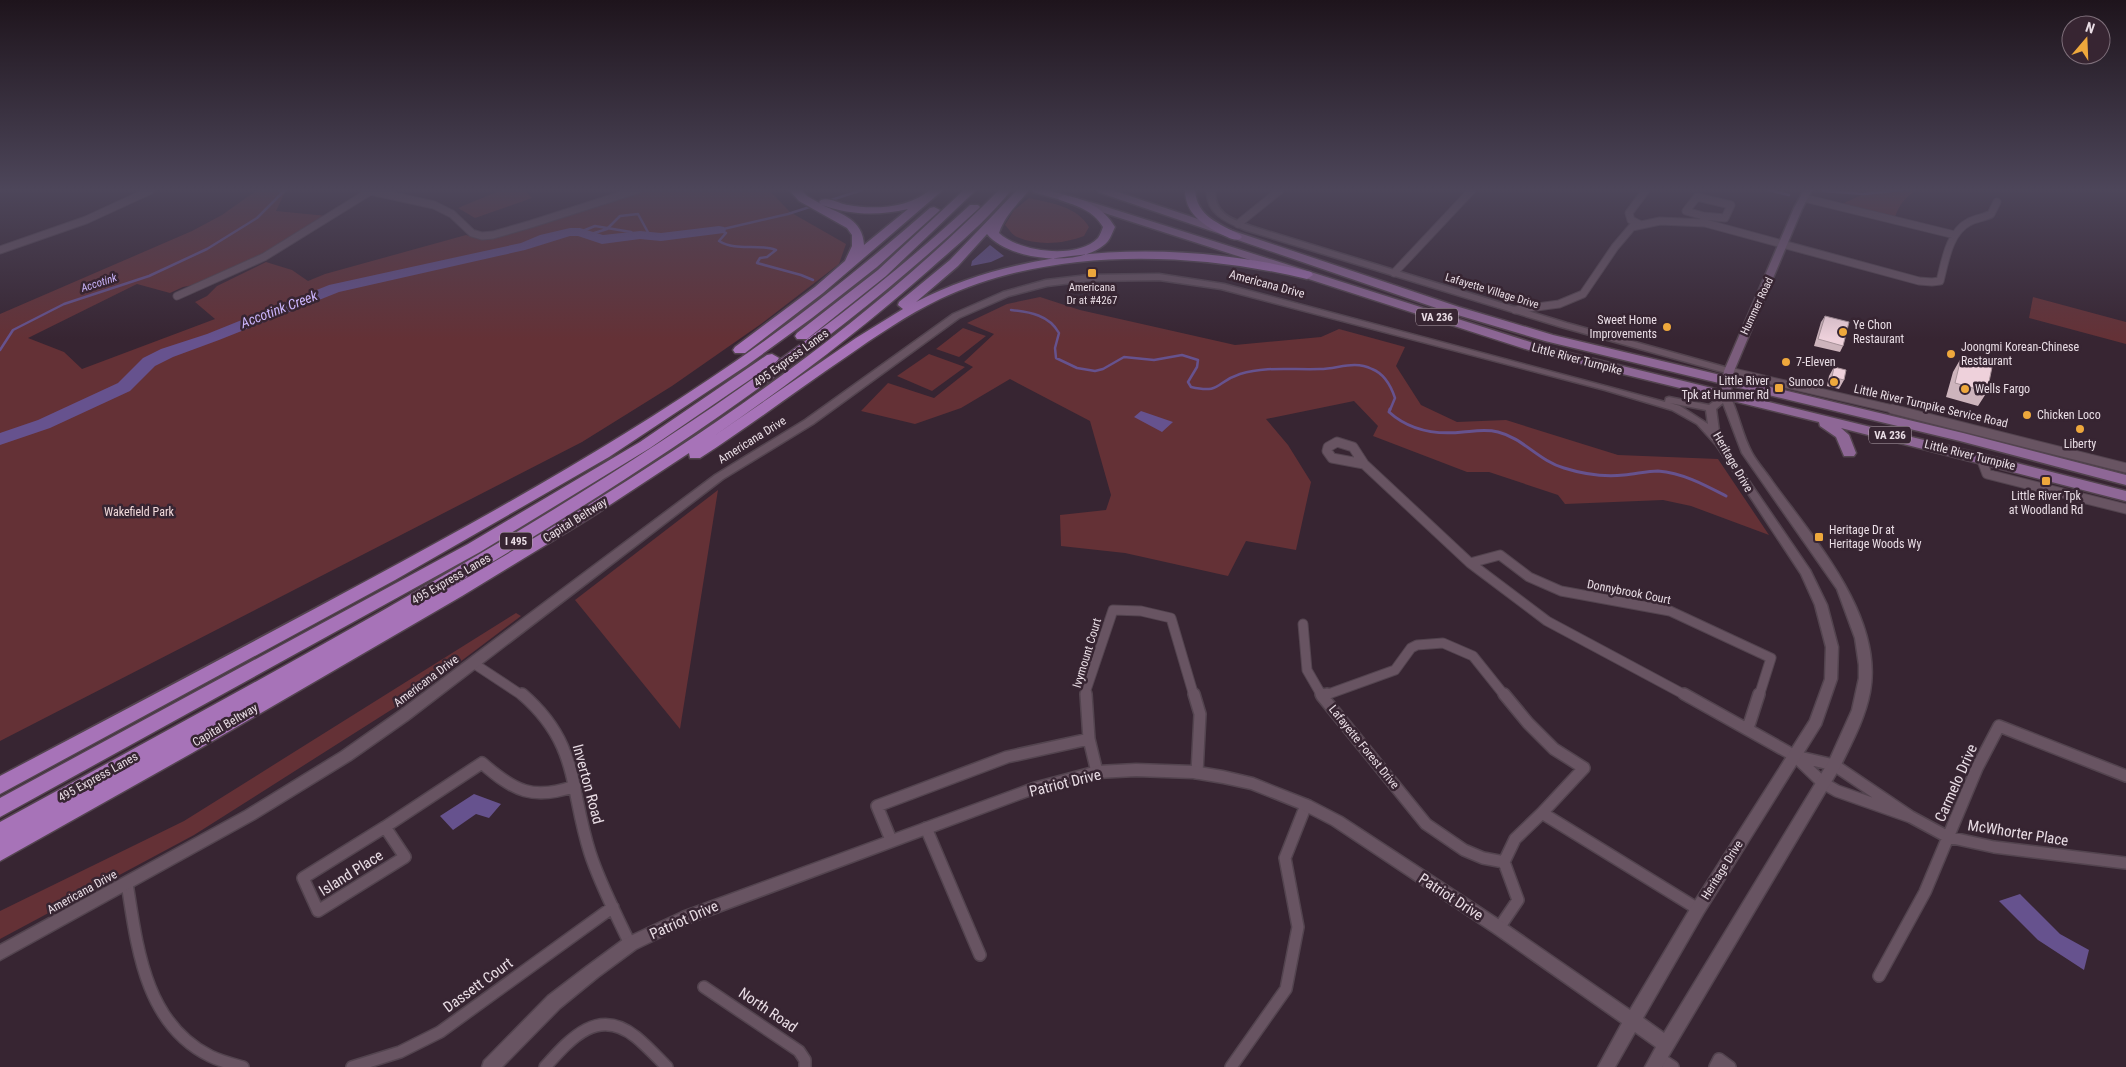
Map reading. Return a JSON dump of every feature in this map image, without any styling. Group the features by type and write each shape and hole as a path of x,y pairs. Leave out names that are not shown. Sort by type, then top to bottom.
{"highway":[{"path":"819,290 850,262 858,250 859,240"},
{"path":"553,484 712,372 819,290 878,240"},
{"name":"I 495","path":"0,786 347,600 553,484 673,408 801,320 901,240"},
{"name":"495 Express Lanes","path":"0,808 425,576 645,445 726,391 833,313 919,240"},
{"name":"495 Express Lanes","path":"0,832 388,616 516,541 722,408 837,324 939,240"},
{"name":"Capital Beltway","path":"0,852 482,577 662,465 808,361 913,279 956,240"},
{"path":"874,332 884,321 954,263 976,240"},
{"path":"996,240 1017,250 1049,255 1066,254 1094,247 1104,240"},
{"path":"482,577 658,478 719,440 874,332 918,306 956,288 995,275 1037,265 1109,257 1172,254 1240,260 1307,275"}],"main road":[{"name":"Little River Turnpike","path":"1196,240 1512,342 1580,361 1981,458 2126,496"},
{"name":"Little River Turnpike","path":"1244,240 1503,325 1590,349 1728,377 2126,480"},
{"name":"Hummer Road","path":"1725,396 1728,377 1786,240"},
{"path":"1807,415 1835,429 1842,435 1849,453"}],"street":[{"path":"0,250 29,240"},
{"path":"177,296 264,257 291,240"},
{"name":"Lafayette Village Drive","path":"1288,240 1728,377"},
{"path":"1394,273 1425,240"},
{"path":"1515,310 1558,305 1583,294 1621,240"},
{"path":"1770,240 1932,283 1940,281 1953,240"},
{"name":"Americana Drive","path":"0,953 250,815 315,775 403,716 719,477 809,422 947,322 988,300 1027,288 1067,280 1114,276 1159,277 1199,282 1264,296 1608,388 1690,414 1701,422 1720,443"},
{"name":"Little River Turnpike Service Road","path":"1728,377 1958,424 2126,468"},
{"name":"Americana Drive","path":"1608,388 1711,408"},
{"path":"1711,408 1725,396"},
{"name":"Heritage Drive","path":"1659,1056 1834,765 1850,736 1865,690 1864,653 1851,607 1833,573 1747,452 1737,432 1734,413 1725,396"},
{"name":"Heritage Drive","path":"1606,1067 1698,909 1816,721 1831,679 1832,647 1821,605 1806,573 1743,482 1720,443 1714,431 1711,408"},
{"path":"1981,458 1987,474 2126,509"},
{"path":"1364,464 1470,563 1547,621 1748,728 1795,756"},
{"name":"Donnybrook Court","path":"1470,563 1500,555 1529,576 1561,591 1670,611 1771,658 1748,728"},
{"name":"Ivymount Court","path":"1096,772 1089,739 1086,690 1113,610 1141,612 1171,618 1200,714 1197,773"},
{"path":"1303,624 1306,670 1322,696"},
{"name":"Lafayette Forest Drive","path":"1443,643 1465,651 1473,656 1528,723 1554,749 1584,768 1542,813 1515,840 1504,862 1483,858 1464,850 1426,824 1322,696 1395,670 1411,648 1417,645 1443,643"},
{"name":"Inverton Road","path":"473,663 522,694 543,714 557,735 567,756 590,854 630,944"},
{"name":"Carmelo Drive","path":"1879,976 1925,892 1977,768 1999,726 2126,776"},
{"path":"891,840 877,806 1007,758 1089,739"},
{"name":"McWhorter Place","path":"1795,756 1834,765 1911,817 1948,837 2124,866"},
{"name":"McWhorter Place","path":"1795,756 1823,783 1837,791 1911,817"},
{"name":"Island Place","path":"385,827 405,857 318,911 303,878 385,827 482,762 509,784 530,794 551,794 575,786"},
{"name":"Patriot Drive","path":"490,1067 554,1002 630,944 717,904 1033,790 1096,772 1164,770 1197,773 1252,784 1306,805 1337,821 1499,928 1633,1022 1659,1056"},
{"path":"1231,1067 1286,988 1298,927 1285,858 1306,805"},
{"path":"1542,813 1698,909"},
{"path":"926,828 980,955"},
{"path":"1499,928 1518,900 1504,862"},
{"path":"127,883 142,972 153,998 182,1038 194,1047 218,1059 244,1067"},
{"name":"Dassett Court","path":"352,1067 400,1052 440,1032 613,907"},
{"name":"North Road","path":"704,987 800,1051 805,1067"},
{"path":"545,1067 574,1036 596,1025 609,1024 625,1028 667,1067"},
{"path":"1659,1056 1673,1067"},
{"path":"1715,1067 1719,1060 1730,1067"}],"green space":[{"name":"Wakefield Park","path":"172,240 287,240 259,256 204,283 183,287 170,293 137,284 28,338 64,352 82,369 215,319 195,302 207,296 217,286 266,262 292,270 308,281 325,274 449,240 839,240 846,244 839,264 761,324 672,386 582,442 0,741 0,314"},
{"path":"1024,240 1072,240 1050,243"},
{"path":"1040,297 1080,310 1235,345 1321,337 1339,329 1405,347 1396,366 1421,405 1457,422 1506,420 1618,455 1718,459 1769,535 1691,506 1663,500 1565,504 1558,495 1489,472 1467,472 1373,436 1378,426 1354,401 1266,419 1288,445 1311,482 1296,550 1246,541 1228,576 1125,553 1061,546 1060,515 1106,510 1111,495 1090,421 1010,379 961,408 915,424 861,411 888,383 934,398 973,367 964,362 994,334 967,323 1007,304"},
{"path":"2033,297 2126,322 2126,344 2029,318"},
{"path":"963,328 986,336 959,357 936,349"},
{"path":"929,354 965,367 932,391 897,376"},
{"path":"718,490 680,729 575,600"},
{"path":"516,613 521,616 424,689 194,835 0,939 0,911 184,821"}],"shaded area":[{"path":"990,245 1004,256 991,262 971,266 972,261"},
{"path":"1141,411 1173,422 1162,432 1134,417"},
{"path":"474,794 501,804 489,818 476,814 453,830 440,816"},
{"path":"2020,894 2060,934 2089,950 2084,970 2038,940 1999,901"}],"building":[{"path":"1825,316 1849,322 1843,346 1818,339"},
{"path":"1961,358 1992,367 1987,392 1955,383"},
{"path":"1834,367 1846,370 1844,380 1832,377"}],"waterway":[{"name":"Accotink","path":"0,350 13,330 64,304 149,276 207,249 222,240"},
{"name":"Accotink Creek","path":"0,439 44,424 124,387 149,362 167,353 213,337 334,288 525,246 541,240"},
{"name":"Accotink Creek","path":"720,240 719,241 733,246 762,247 776,250 767,257 760,258 757,263 813,280"},
{"path":"1011,310 1032,313 1050,322 1059,333 1055,348 1056,358 1077,368 1095,371 1103,369 1124,357 1154,360 1182,355 1198,360 1197,367 1188,382 1191,387 1208,389 1214,388 1232,377 1250,372 1270,369 1327,369 1359,365 1377,371 1387,381 1395,398 1390,410"},
{"path":"1390,409 1389,412 1406,424 1424,430 1443,433 1480,430 1507,435 1555,465 1571,470 1609,476 1654,471 1667,472 1694,480 1726,496"}],"place":[{"name":"Americana Dr at #4267","path":"1092,273"},
{"name":"Sweet Home Improvements","path":"1667,327"},
{"name":"Ye Chon Restaurant","path":"1843,332"},
{"name":"Joongmi Korean-Chinese Restaurant","path":"1951,354"},
{"name":"7-Eleven","path":"1786,362"},
{"name":"Sunoco","path":"1834,382"},
{"name":"Little River Tpk at Hummer Rd","path":"1779,388"},
{"name":"Wells Fargo","path":"1965,389"},
{"name":"Chicken Loco","path":"2027,415"},
{"name":"Liberty","path":"2080,429"},
{"name":"Little River Tpk at Woodland Rd","path":"2046,481"},
{"name":"Heritage Dr at Heritage Woods Wy","path":"1819,537"}]}
